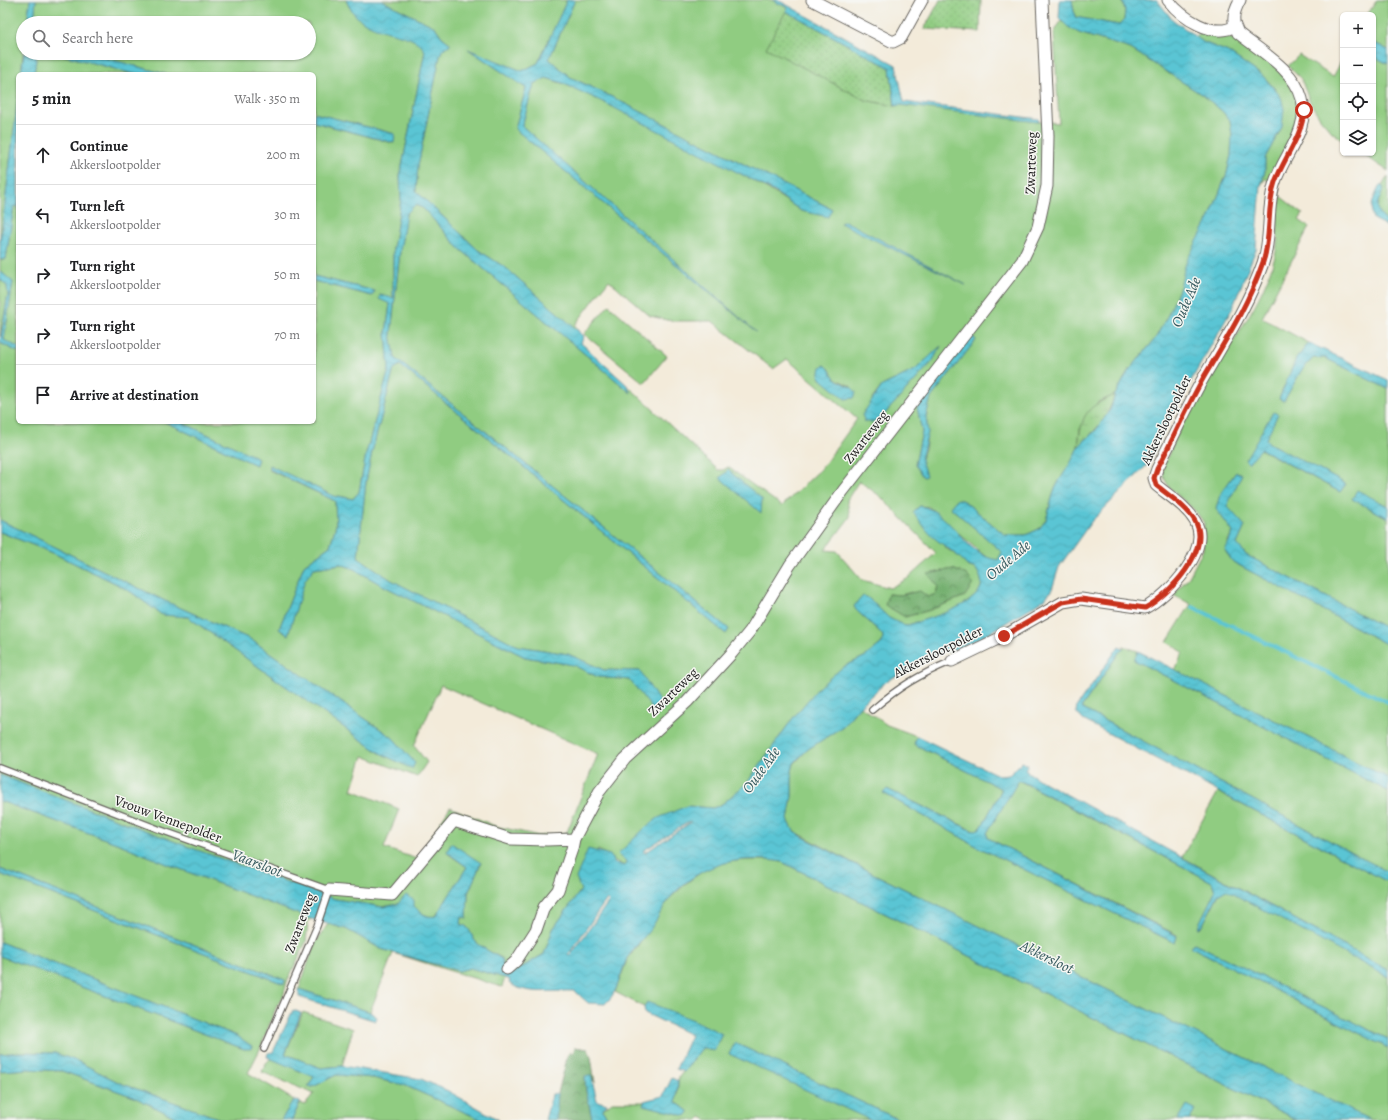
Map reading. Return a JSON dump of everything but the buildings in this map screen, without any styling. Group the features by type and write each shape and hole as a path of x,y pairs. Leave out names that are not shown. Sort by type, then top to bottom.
{"street":[{"path":"812,0 893,42 901,38 922,0"},
{"name":"Zwarteweg","path":"507,969 516,961 536,930 544,907 558,890 574,839 599,792 626,759 687,702 750,631 790,565 843,491 1025,256 1038,227 1047,186 1048,136 1042,0"},
{"path":"1168,0 1189,19 1210,29 1228,30 1235,26 1233,22 1240,0"},
{"name":"Akkerslootpolder","path":"952,661 1004,636 1063,602 1081,599 1145,608 1162,597 1172,588 1188,566 1195,551 1199,542 1199,531 1195,521 1187,510 1156,485 1154,478 1192,398 1243,312 1254,287 1264,260 1268,236 1271,194 1282,166 1304,120 1302,97 1291,78 1276,62 1238,33 1235,26"},
{"name":"Zwarteweg","path":"329,890 392,895 454,821 510,839 574,839"}],"lane":[{"name":"Akkerslootpolder","path":"872,710 892,693 918,676 952,661"},
{"name":"Vrouw Vennepolder","path":"0,768 158,829 329,890"},
{"name":"Zwarteweg","path":"264,1048 316,926 329,890"}],"green space":[{"path":"0,0 30,0 28,16 16,16 16,60 22,60 21,72 16,72 16,113 0,243"},
{"path":"36,0 346,0 353,13 363,21 374,27 409,37 418,43 425,51 400,176 401,200 393,249 393,299 380,295 390,304 386,333 389,369 366,454 359,492 353,499 339,496 336,497 269,466 269,470 335,501 336,525 330,546 304,565 279,629 288,635 305,579 314,568 341,564 354,569 380,584 525,657 573,665 598,677 630,680 640,671 604,670 568,654 518,646 391,580 358,557 366,482 372,452 394,369 400,365 726,634 729,629 395,358 391,334 400,251 406,214 414,205 423,208 459,248 630,392 628,386 718,470 723,470 728,467 782,506 821,469 857,419 787,359 773,369 712,321 672,321 650,316 609,280 575,325 578,331 506,268 478,250 416,191 418,166 440,56 442,50 451,44 442,37 435,27 381,0 567,0 538,63 522,71 471,51 526,88 515,129 736,315 522,126 534,84 546,78 562,83 609,104 736,171 801,211 832,209 570,77 549,59 575,0 772,0 788,8 784,57 865,100 895,106 900,105 1059,123 1054,33 1061,21 1079,33 1131,49 1204,96 1230,120 1232,135 1231,155 1227,173 1210,217 1170,311 1155,339 1128,372 1115,395 1098,402 1080,429 1078,447 1072,462 1054,491 1046,520 1039,529 1026,535 1005,535 964,501 957,499 951,508 1003,552 998,560 988,559 929,507 920,506 913,512 947,549 965,560 967,566 976,569 981,582 981,587 977,594 959,607 935,617 904,626 889,618 867,597 854,606 856,610 880,632 883,636 882,643 866,656 843,667 793,718 747,783 722,804 713,808 687,806 646,827 619,854 626,861 625,866 598,850 581,890 553,929 544,954 512,973 504,970 502,958 479,945 467,927 461,924 462,917 467,917 468,893 481,863 447,853 467,867 436,916 430,917 421,913 414,906 399,904 383,907 335,899 194,849 0,775 0,532 53,553 115,583 131,592 162,615 188,617 380,753 396,760 403,750 393,738 250,639 165,601 0,520 0,343 16,351 16,424 169,424 256,465 258,458 185,424 316,424 316,282 372,296 375,291 316,276 316,123 393,143 395,134 316,114 316,72 158,72 113,60 316,60 316,16 35,16","holes":["973,336 976,340 931,398 928,406 925,450 915,465 922,432 917,407","940,347 932,362 881,418 872,399 882,386 915,370","829,368 834,378 851,386 819,378","859,481 880,496 936,553 907,579 890,588 862,580 837,551 825,550 850,517 847,500","953,569 965,596 930,610 905,617 888,594 901,595 911,592 928,597 936,594 938,586 929,574","441,685 598,754 567,832 539,836 495,826 450,807 417,859 384,848 399,809 352,790 363,756 417,777 427,762 414,746"]},
{"path":"940,0 981,0 980,32 924,29"},
{"path":"1072,0 1122,0 1125,10 1124,20 1119,25 1075,17"},
{"path":"1377,0 1388,0 1388,50 1376,44 1376,12 1369,12"},
{"path":"786,11 890,68 895,106 865,100 766,48"},
{"path":"1201,29 1242,42 1278,68 1300,100 1300,117 1270,183 1266,178 1261,185 1265,171 1265,158 1282,127 1275,89 1264,77 1228,52 1203,42 1196,37"},
{"path":"1299,55 1333,77 1340,64 1340,138 1332,132 1320,118 1310,102 1301,79 1288,66"},
{"path":"1376,58 1388,64 1388,171 1366,156 1376,156"},
{"path":"36,60 81,60 126,72 34,72"},
{"path":"1388,176 1388,222 1380,214 1377,207 1384,188 1382,186"},
{"path":"1276,193 1303,214 1299,220 1309,227 1262,318 1309,343 1296,359 1279,399 1284,401 1301,371 1313,358 1325,358 1388,389 1388,507 1352,498 1388,518 1388,629 1246,555 1237,544 1245,526 1226,506 1241,474 1236,472 1220,495 1216,509 1233,532 1228,541 1233,562 1388,645 1388,778 1175,670 1183,652 1167,642 1191,604 1173,595 1189,577 1203,550 1204,523 1194,510 1168,485 1163,474 1163,467 1191,406 1248,317 1267,279 1274,260 1277,244 1278,227","holes":["1277,414 1266,439 1269,443 1346,484 1340,492 1260,449 1248,463 1245,460"]},
{"path":"14,206 16,206 16,346 4,341 13,282 0,271 0,260 6,259"},
{"path":"0,279 7,286 8,294 0,337"},
{"path":"609,305 667,356 644,383 584,334"},
{"path":"1115,395 1105,417 1090,436 1078,447 1081,427 1086,414 1097,404"},
{"path":"953,569 967,575 973,584 965,596 930,610 905,617 885,605 888,594 901,595 920,591 928,597 936,594 938,586 928,574"},
{"path":"1123,646 1138,651 1134,660 1388,791 1388,872 1081,708 1120,651 1124,649"},
{"path":"860,706 887,725 917,736 914,744 1002,789 981,828 974,831 887,789 883,793 978,847 1175,943 1177,935 988,838 987,833 1018,780 1212,882 1215,891 1198,928 1202,926 1219,894 1226,889 1388,977 1388,1039 1194,943 1191,947 1388,1048 1388,1120 1370,1120 872,873 794,831 788,820 792,796 792,771 794,764 807,750 843,726"},
{"path":"1218,792 1388,882 1388,970 1182,857"},
{"path":"0,801 122,845 167,864 311,919 308,922 306,942 287,982 283,997 277,1005 260,1049 248,1073 294,1100 281,1120 223,1120 120,1083 77,1061 55,1053 20,1052 0,1054 0,956 244,1049 252,1047 237,1036 0,942 0,874 284,984 285,980 0,869"},
{"path":"744,860 771,860 782,862 1297,1120 900,1120 735,1043 870,1120 707,1120 701,1117 698,1120 609,1120 602,1110 612,1102 644,1102 644,1105 689,1112 676,1102 679,1077 702,1048 714,1051 647,1002 644,1007 615,992 627,960 670,898 689,881 707,868 719,863"},
{"path":"328,924 346,929 381,949 459,971 470,968 505,978 502,987 393,953 370,1012 299,989 315,943"},
{"path":"303,1012 353,1029 342,1066 321,1068 285,1054"},
{"path":"575,1047 588,1049 591,1057 595,1083 591,1075 585,1076 586,1091 592,1118 595,1120 556,1120 558,1093 568,1054 570,1052 573,1053"},
{"path":"271,1058 314,1077 308,1087 313,1087 336,1075 373,1078 404,1085 482,1120 292,1120 300,1103 305,1105 314,1094 262,1072 266,1063"},
{"path":"29,1069 62,1071 134,1097 181,1120 0,1120 0,1071"}],"water":[{"path":"30,0 36,0 35,16 28,16"},
{"path":"346,0 381,0 435,27 442,37 451,44 442,50 440,56 418,166 416,191 478,250 506,268 584,336 581,343 628,386 631,393 459,248 423,208 415,205 406,214 400,251 391,334 395,358 729,629 726,634 400,365 394,369 372,452 366,482 358,557 391,580 518,646 568,654 604,670 640,671 664,709 657,715 630,680 598,677 573,665 525,657 380,584 354,569 341,564 314,568 305,580 288,635 279,629 304,565 330,546 336,525 335,501 269,469 269,465 336,497 338,496 353,499 359,492 366,454 389,369 386,333 390,304 379,299 380,295 393,298 393,249 401,200 400,176 425,51 419,43 409,38 375,28 363,22 353,13"},
{"path":"567,0 575,0 549,59 570,77 832,209 828,217 801,211 775,192 605,103 560,82 546,78 534,84 522,126 756,332 515,129 526,88 468,49 522,71 538,63"},
{"path":"772,0 778,0 896,65 904,102 1039,119 1038,122 900,105 895,106 890,68 786,11 788,8"},
{"name":"Oude Ade","path":"1060,0 1072,0 1075,17 1119,25 1124,20 1125,10 1122,0 1157,0 1172,19 1203,42 1228,52 1264,77 1281,97 1284,109 1282,127 1265,158 1265,171 1261,185 1256,249 1232,309 1164,428 1150,462 1091,522 1059,567 1052,589 1045,599 981,638 948,652 944,650 887,681 860,706 843,726 807,750 794,763 792,771 792,796 788,820 794,831 803,837 872,873 1370,1120 1297,1120 782,862 750,859 721,864 694,877 681,886 665,905 652,927 631,952 613,995 605,1004 588,1003 575,991 541,992 524,990 509,983 510,980 505,978 470,968 459,971 381,949 346,929 311,919 167,864 122,845 0,801 0,775 194,849 335,899 383,907 398,904 406,895 414,900 414,906 429,916 436,916 467,867 447,852 451,843 481,863 468,893 467,918 462,917 461,924 467,927 475,941 502,959 504,970 512,973 544,954 553,929 581,890 576,878 588,849 610,855 615,863 625,866 626,861 618,854 646,827 658,818 687,806 713,808 722,804 747,783 793,718 819,687 843,667 866,656 882,643 883,636 880,632 856,610 854,606 863,596 867,597 889,618 905,626 948,612 969,601 977,594 981,587 981,582 976,569 967,566 961,558 935,539 913,512 920,506 931,510 950,524 976,551 986,557 998,560 1002,552 950,507 957,499 964,501 1005,535 1026,535 1039,529 1046,520 1054,491 1078,447 1096,430 1110,410 1115,395 1128,372 1155,339 1170,311 1180,287 1186,262 1210,217 1227,173 1231,155 1232,135 1230,120 1204,96 1131,49 1079,33 1068,27 1059,18","holes":["690,821 691,822 645,853 643,851","607,899 609,901 570,956 568,955"]},
{"path":"1376,44 1388,50 1388,64 1376,58"},
{"path":"23,60 36,60 34,72 21,72"},
{"path":"81,60 113,60 158,72 126,72"},
{"path":"16,113 16,206 14,206 6,259 0,260 0,243"},
{"path":"316,114 395,134 394,143 316,123"},
{"path":"1380,185 1384,188 1377,207 1380,214 1388,222 1388,227 1373,219 1372,214 1373,202"},
{"path":"845,221 966,285 840,223"},
{"path":"0,271 13,282 4,340 16,346 16,351 0,343 8,294 7,286 0,279"},
{"path":"316,276 375,291 372,296 316,282"},
{"path":"972,336 976,340 931,398 926,416 928,433 921,459 926,476 923,477 915,465 922,432 917,407"},
{"path":"1309,343 1388,380 1388,389 1325,358 1313,358 1301,371 1284,401 1279,399 1296,359"},
{"path":"941,346 932,362 881,418 872,422 865,422 862,415 882,386 915,370"},
{"path":"825,365 835,378 854,390 856,393 854,398 845,399 819,377 821,367"},
{"path":"1273,412 1278,414 1266,439 1269,443 1346,484 1340,492 1261,449 1248,463 1245,460"},
{"path":"169,424 185,424 258,458 256,465"},
{"path":"728,470 762,499 761,513 720,478"},
{"path":"1236,472 1242,474 1227,506 1245,526 1237,544 1246,555 1388,629 1388,645 1233,562 1225,551 1233,532 1216,509 1220,495"},
{"path":"1357,490 1388,506 1388,518 1352,499"},
{"path":"0,520 165,601 250,639 393,738 415,763 412,769 380,753 188,617 162,615 131,592 115,583 53,553 0,532"},
{"path":"1119,646 1124,649 1120,651 1081,708 1388,872 1388,882 1083,720 1076,712 1077,706"},
{"path":"1138,651 1388,778 1388,791 1134,660"},
{"path":"917,736 1000,776 1009,775 1022,762 1028,765 1025,770 1038,779 1388,970 1388,977 1226,890 1218,895 1202,926 1197,928 1215,891 1212,882 1019,780 987,833 988,838 1177,936 1175,943 978,847 883,793 887,789 973,831 981,828 1002,789 914,744"},
{"path":"0,869 285,980 284,984 0,874"},
{"path":"0,942 237,1036 252,1046 251,1049 244,1049 0,956"},
{"path":"1194,943 1388,1039 1388,1048 1191,947"},
{"path":"299,989 370,1012 377,1017 376,1021 299,997"},
{"path":"647,1002 696,1021 722,1034 714,1051 702,1048 684,1072 676,1069 691,1035 645,1013 644,1007"},
{"path":"293,1010 301,1013 285,1054 321,1068 342,1066 421,1079 448,1091 499,1120 482,1120 404,1085 373,1078 336,1075 313,1087 308,1087 314,1077 267,1057 268,1053 273,1052"},
{"path":"735,1043 900,1120 870,1120 729,1054"},
{"path":"20,1052 55,1053 77,1061 120,1083 223,1120 181,1120 134,1097 62,1071 29,1069 0,1071 0,1054"},
{"path":"591,1075 597,1101 607,1104 602,1110 609,1120 595,1120 592,1118 586,1091 585,1076"},
{"path":"672,1078 678,1081 676,1102 689,1112 686,1116 644,1105 644,1101 663,1096"},
{"path":"558,1093 556,1120 545,1120 552,1094"},
{"path":"294,1100 300,1102 292,1120 281,1120"},
{"path":"1187,1105 1195,1109 1190,1120 1178,1120"}],"waterway":[{"path":"1193,607 1388,702"}],"route":[{"path":"1004,636 1063,602 1081,599 1145,608 1162,597 1172,588 1188,566 1199,542 1199,531 1195,521 1187,510 1156,485 1154,478 1192,398 1243,312 1254,287 1264,260 1268,236 1271,194 1275,181 1304,120 1304,110"}],"water label":[{"name":"Vaarsloot","path":"257,863"},
{"name":"Akkersloot","path":"1047,957"}]}
